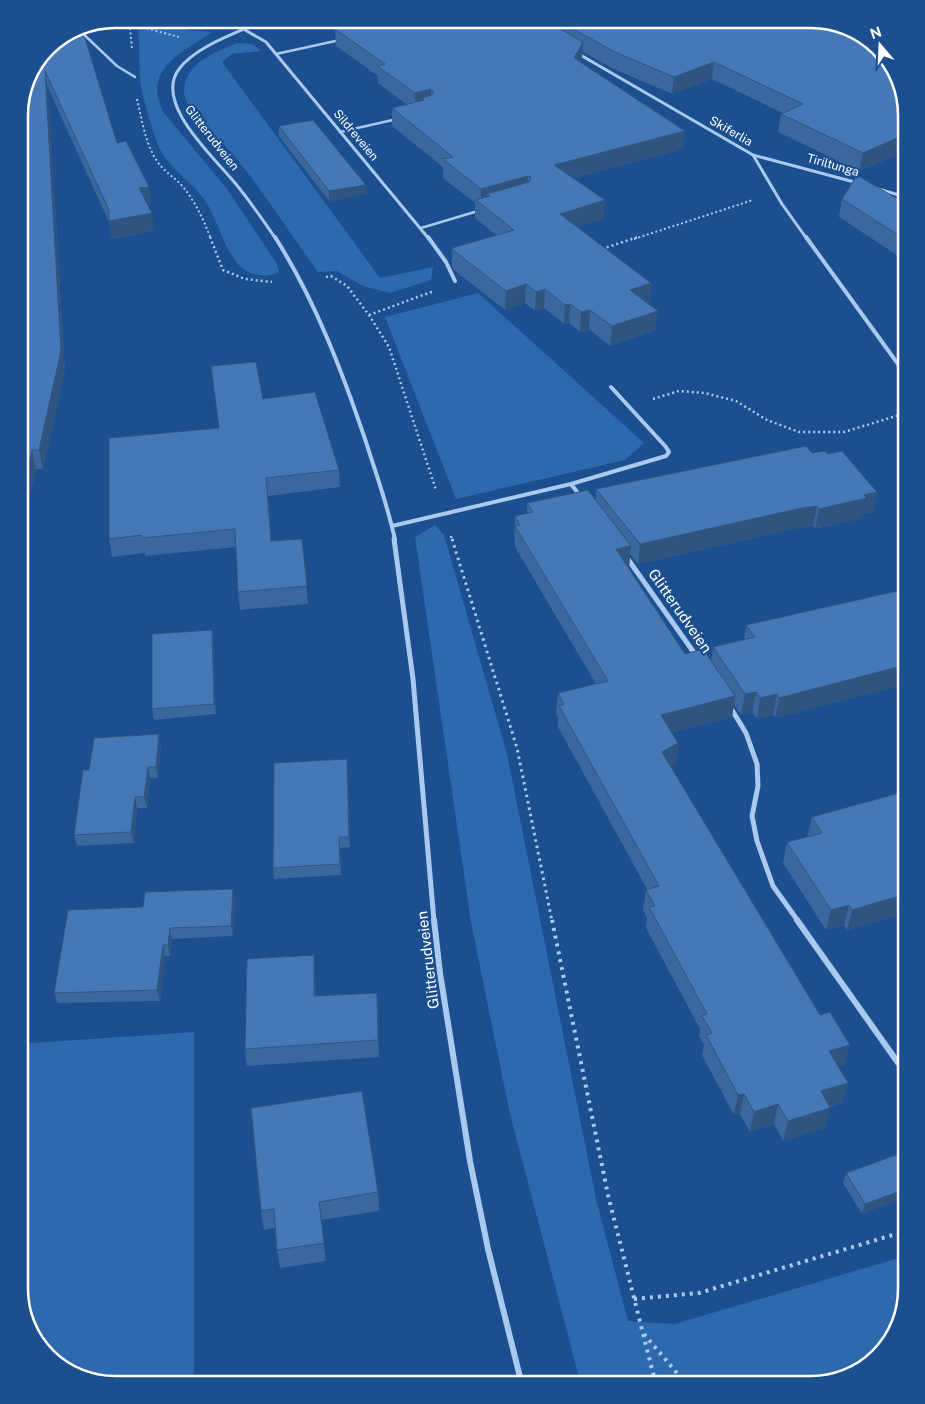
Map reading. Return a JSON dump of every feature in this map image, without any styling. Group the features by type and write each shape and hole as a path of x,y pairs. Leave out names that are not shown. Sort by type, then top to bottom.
{"street":[{"path":"246,30 250,28"},
{"name":"Glitterudveien","path":"246,30 212,46 181,66 172,78 170,91 174,104 190,129 260,213 281,246 324,328 350,396 392,526 411,647 436,940 455,1075 477,1198 497,1288 520,1376"},
{"name":"Sildreveien","path":"246,30 266,42 421,228 446,262 455,281"},
{"name":"Skiferlia","path":"576,52 753,155 774,193 898,364"},
{"name":"Tiriltunga","path":"753,155 860,183"},
{"name":"Tiriltunga","path":"869,186 898,195"},
{"path":"392,526 571,484 666,456 669,452 666,447 640,421 611,387"},
{"path":"571,484 583,500"},
{"name":"Glitterudveien","path":"619,547 650,587 703,666"},
{"path":"725,698 746,730 756,757 758,786 752,818 762,859 773,886 898,1063"}],"lane":[{"path":"83,34 116,66 134,77"},
{"path":"276,54 342,40"},
{"path":"340,132 403,117"},
{"path":"421,228 482,210"}],"path":[{"path":"142,28 212,46"},
{"path":"134,77 147,139 160,166 184,188 195,206 206,225 223,270 245,279 274,282 331,276 347,286 369,315 389,347 444,514 517,748 608,1195 654,1376"},
{"path":"599,250 774,193"},
{"path":"369,315 428,295 455,281"},
{"path":"640,421 654,398 679,391 705,393 736,401 767,420 799,432 844,432 898,415"},
{"path":"634,1299 699,1293 898,1233"},
{"path":"642,1332 679,1376"}],"shaded area":[{"path":"137,28 186,28 188,30 212,32 188,47 168,64 161,74 157,85 158,98 164,113 227,189 277,264 279,272 259,275 249,272 240,266 229,251 204,199 162,153 144,101 141,86"},
{"path":"237,43 253,44 261,51 232,54 222,62 380,278 433,267 431,280 390,293 363,286 337,271 318,272 246,171 186,101 184,87 193,69 206,58"},
{"path":"478,293 644,443 625,460 456,499 385,317"},
{"path":"435,525 444,535 507,754 596,1199 628,1321 675,1324 898,1258 897,1301 891,1323 880,1342 854,1365 833,1374 822,1376 579,1376 510,1114 471,922 415,537"},
{"path":"194,1032 194,1376 109,1376 87,1372 76,1368 57,1355 49,1347 34,1323 28,1301 28,1043"}],"building":[{"path":"559,28 583,42 574,58 685,131 554,165 605,200 560,214 651,283 630,290 658,311 612,326 590,310 581,312 570,304 565,305 545,289 536,292 526,284 506,291 454,251 452,248 514,230 476,200 490,196 487,194 529,182 531,177 528,176 481,189 443,159 453,157 392,108 424,100 422,98 432,95 434,92 431,89 415,93 377,66 385,64 335,29"},
{"path":"571,28 816,28 838,32 855,40 855,70 886,71 895,92 897,103 898,138 863,153 781,114 803,104 714,62 674,77 615,52"},
{"path":"81,35 85,38 117,143 126,141 149,187 139,188 152,213 109,221 109,210 45,71 61,351 39,450 32,450 28,467 28,109 30,92 36,76 45,62 57,49"},
{"path":"313,120 366,185 329,191 279,126"},
{"path":"857,175 898,199 898,235 842,199"},
{"path":"256,362 263,399 315,392 339,470 266,478 271,541 302,539 307,586 238,592 235,529 142,538 142,535 109,539 109,438 219,428 211,366"},
{"path":"806,446 812,453 825,451 828,454 842,451 877,492 864,495 867,498 819,509 817,506 802,508 640,544 596,489"},
{"path":"588,490 631,546 616,549 685,654 703,649 735,696 661,715 678,743 662,752 820,1015 830,1012 850,1045 829,1051 848,1083 821,1091 830,1108 788,1121 778,1104 754,1112 744,1094 738,1095 706,1035 712,1033 702,1016 707,1014 649,907 655,906 646,890 659,886 559,706 564,704 558,693 608,681 515,526 520,525 515,516 533,512 527,503"},
{"path":"898,591 898,667 779,698 777,694 760,698 756,692 745,694 713,647 755,637 746,625"},
{"path":"212,630 214,704 152,709 152,634"},
{"path":"159,734 156,767 148,767 144,797 135,797 131,832 74,835 83,770 89,770 94,738"},
{"path":"347,759 349,837 339,837 340,864 273,868 274,763"},
{"path":"898,793 898,896 852,910 849,905 831,910 787,842 822,833 812,817"},
{"path":"233,889 231,926 170,928 168,945 163,945 157,990 54,993 68,910 143,907 145,892"},
{"path":"314,955 314,996 377,993 378,1040 245,1049 247,959"},
{"path":"362,1091 378,1192 319,1202 324,1243 277,1250 274,1209 261,1211 251,1108"},
{"path":"896,1155 898,1158 898,1192 865,1204 846,1173"}]}
